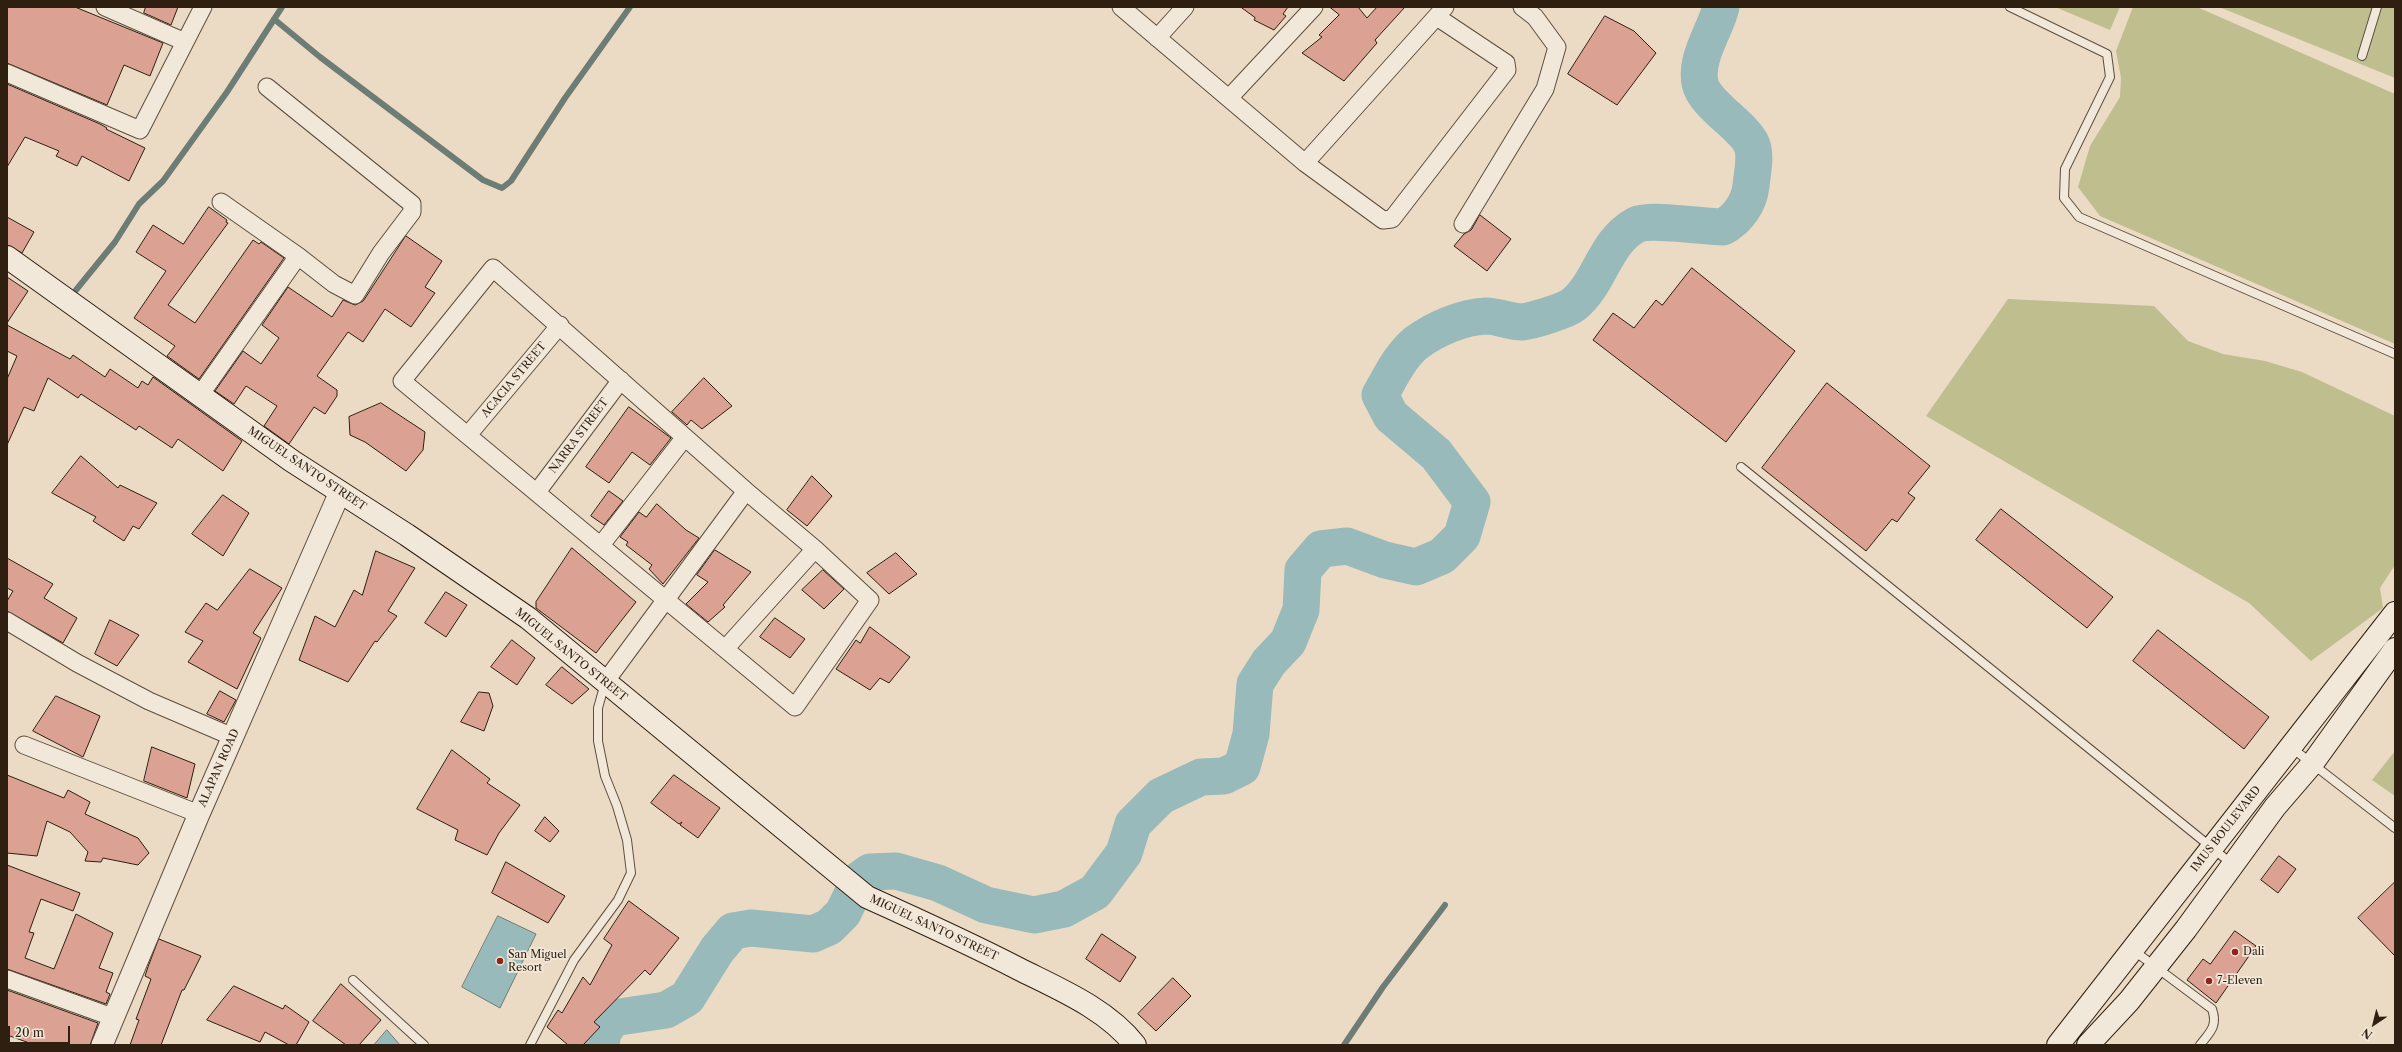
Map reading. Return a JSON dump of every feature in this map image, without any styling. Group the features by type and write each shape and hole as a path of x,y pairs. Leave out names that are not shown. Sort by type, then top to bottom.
{"main road":[{"name":"MIGUEL SANTO STREET","path":"7,257 292,461 505,601 550,635 844,880 867,897 926,922 1059,989 1118,1027 1135,1045"},
{"name":"IMUS BOULEVARD","path":"2064,1038 2211,846 2291,747 2395,613"},
{"path":"2064,1038 2087,1045 2129,1001 2275,807 2312,764 2395,648"}],"street":[{"path":"105,7 185,42"},
{"path":"7,72 140,130 203,7"},
{"path":"1121,7 1305,163 1383,220 1392,219 1507,70 1506,63 1441,12 1305,163"},
{"path":"1158,38 1185,7"},
{"path":"1229,98 1314,7"},
{"path":"1463,224 1545,89 1557,47 1535,17 1522,7"},
{"path":"222,202 298,256 334,284 355,295 381,253 412,212 412,204 267,87"},
{"path":"200,395 298,256"},
{"path":"493,268 560,325 746,491 815,549 870,600 795,707 402,381 493,268"},
{"name":"ACACIA STREET","path":"468,435 560,325"},
{"name":"NARRA STREET","path":"537,492 621,380"},
{"path":"601,545 685,437"},
{"path":"605,682 746,491"},
{"name":"ALAPAN ROAD","path":"102,1045 112,1016 340,492"},
{"path":"725,649 815,549"},
{"path":"7,621 77,663 149,701 233,737"},
{"path":"24,746 199,814"},
{"path":"7,980 112,1016"}],"lane":[{"path":"2010,7 2107,54 2110,77 2065,169 2064,198 2079,217 2395,354"},
{"path":"2362,56 2377,7"},
{"path":"1741,467 2233,864"},
{"path":"530,1045 574,960 618,900 631,873 627,840 617,806 605,776 598,741 598,708 605,682"},
{"path":"2291,747 2395,828"},
{"path":"2132,950 2156,966 2212,1009 2215,1018 2212,1030 2200,1045"},
{"path":"353,980 424,1045"}],"shaded area":[{"path":"2055,7 2120,7 2110,30"},
{"path":"2133,7 2197,7 2395,94 2395,344 2100,216 2078,187 2090,146 2120,97 2121,78 2116,51"},
{"path":"2219,7 2395,7 2395,78"},
{"path":"2008,299 2154,306 2188,341 2223,354 2265,361 2302,372 2395,416 2395,565 2380,588 2383,608 2311,661 2249,603 1926,416"},
{"path":"2395,751 2395,796 2372,780"}],"water":[{"name":"San Miguel Resort","path":"498,916 536,934 500,1008 462,987"},
{"path":"387,1030 400,1045 374,1045"}],"building":[{"path":"7,7 75,7 163,43 150,76 124,65 107,105 7,63"},
{"path":"146,7 178,7 171,25 144,13"},
{"path":"1241,7 1288,7 1283,14 1286,16 1274,30 1254,20 1255,18"},
{"path":"1330,7 1358,7 1367,18 1377,7 1405,7 1375,40 1377,43 1344,81 1302,53 1322,37 1319,35 1339,15"},
{"path":"1605,16 1634,31 1656,53 1617,105 1568,74"},
{"path":"7,84 100,124 107,128 106,129 145,148 129,181 82,156 77,166 56,156 59,151 25,137 7,167"},
{"path":"209,207 227,220 226,222 228,223 168,305 195,323 253,240 259,244 261,242 284,258 199,379 167,356 175,346 134,318 166,271 136,252 153,225 183,244"},
{"path":"1480,215 1511,239 1487,271 1454,246 1464,234 1471,230"},
{"path":"7,217 34,232 22,253 7,245"},
{"path":"406,236 442,261 425,287 435,293 411,327 385,309 363,342 348,332 317,376 337,390 337,396 325,414 314,407 289,444 264,426 277,406 246,386 234,404 215,391 243,351 261,364 279,338 262,325 288,287 332,317 343,300 355,305 363,301"},
{"path":"1692,268 1795,351 1726,442 1593,340 1613,313 1634,328 1656,300 1662,305"},
{"path":"7,277 28,291 7,323"},
{"path":"7,325 70,359 73,355 105,377 110,369 138,388 142,381 148,385 153,377 242,441 223,471 178,439 172,448 139,426 136,430 81,394 78,398 48,378 34,411 24,407 7,445 7,379 17,356 7,351"},
{"path":"704,378 732,406 702,429 691,420 687,425 672,412"},
{"path":"1827,383 1930,466 1908,493 1915,498 1897,522 1892,519 1866,551 1762,468"},
{"path":"381,403 425,432 423,450 406,471 365,442 350,435 349,417"},
{"path":"629,407 671,438 650,465 632,452 609,483 586,467"},
{"path":"81,456 118,488 120,485 157,503 139,529 133,526 124,541 93,521 96,517 52,493"},
{"path":"812,476 832,496 807,526 787,510"},
{"path":"609,491 623,501 604,525 591,516"},
{"path":"223,495 249,513 223,556 192,534"},
{"path":"657,504 686,530 699,538 663,584 649,569 652,565 626,545 628,542 620,537 639,512 646,517"},
{"path":"2001,509 2113,597 2087,628 1976,540"},
{"path":"572,548 636,602 596,653 536,608 536,602"},
{"path":"715,550 751,572 723,605 725,607 708,622 686,604 708,582 697,575"},
{"path":"376,551 415,568 388,611 397,616 377,642 375,641 348,682 299,660 315,616 335,627 354,590 362,595"},
{"path":"896,553 917,574 889,594 867,573"},
{"path":"7,558 53,584 44,598 77,618 63,643 7,611 7,601 13,591 7,588"},
{"path":"250,569 282,588 253,633 261,638 237,689 188,662 203,641 185,632 206,603 217,610"},
{"path":"823,570 844,589 824,609 802,590"},
{"path":"446,592 467,605 446,637 425,623"},
{"path":"775,618 805,639 790,658 760,637"},
{"path":"110,620 139,635 117,666 95,654"},
{"path":"870,627 910,657 889,683 880,678 870,690 836,669 856,640 860,643"},
{"path":"2158,630 2269,717 2244,749 2133,661"},
{"path":"512,640 535,658 517,685 491,667"},
{"path":"562,667 589,689 572,704 546,685"},
{"path":"220,691 236,700 224,722 207,714"},
{"path":"479,692 489,693 493,706 484,731 461,722"},
{"path":"56,696 100,716 83,757 33,731"},
{"path":"152,747 195,764 187,798 144,781"},
{"path":"452,750 490,779 487,783 520,805 499,833 487,855 455,840 458,830 417,809"},
{"path":"7,775 64,798 68,790 90,802 85,814 138,838 149,853 138,865 103,858 101,862 85,861 88,852 70,832 47,821 37,856 7,853"},
{"path":"674,775 720,808 698,838 680,825 682,822 679,824 651,803"},
{"path":"545,817 559,831 550,842 535,831"},
{"path":"2279,856 2296,869 2278,893 2261,880"},
{"path":"506,862 565,896 548,923 492,893"},
{"path":"7,865 80,893 73,911 41,899 29,932 34,933 25,958 54,969 76,914 113,933 99,968 113,973 106,992 110,994 106,1004 7,969"},
{"path":"2395,882 2395,956 2358,918"},
{"path":"629,901 679,938 650,975 645,970 594,1022 600,1027 583,1045 568,1045 547,1027 558,1010 562,1013 583,977 590,985 612,945 604,939"},
{"path":"2235,931 2256,946 2216,1003 2187,980 2203,959 2210,964"},
{"path":"1102,934 1136,957 1120,982 1086,959"},
{"path":"159,939 201,956 184,990 182,990 161,1045 130,1045 139,1020 136,1019 151,979 145,976"},
{"path":"1173,978 1191,996 1156,1031 1138,1014"},
{"path":"341,984 381,1020 359,1045 346,1045 313,1021"},
{"path":"234,986 283,1009 285,1005 309,1022 296,1045 289,1045 265,1032 260,1042 207,1020"},
{"path":"7,990 98,1023 90,1045 35,1045 7,1035"}],"waterway":[{"path":"76,290 115,242 139,204 163,181 227,92 282,7"},
{"path":"274,19 320,57 483,180 502,188 511,181 565,98 630,7"},
{"path":"601,1045 603,1032 613,1018 666,1010 687,998 717,950 733,931 751,928 813,934 829,927 843,913 859,880 870,872 896,871 938,883 986,905 1034,915 1064,909 1095,892 1124,853 1133,824 1161,796 1201,777 1224,776 1242,767 1251,734 1255,684 1269,662 1288,642 1301,610 1303,570 1321,549 1347,546 1385,560 1416,567 1442,556 1462,536 1472,502 1436,454 1391,416 1380,395 1410,348 1423,338 1458,321 1490,316 1522,322 1533,320 1573,305 1590,286 1616,242 1625,232 1636,225 1653,222 1723,227 1733,220 1742,210 1750,192 1754,164 1753,148 1746,136 1708,99 1700,83 1700,64 1706,44 1721,7"},
{"path":"1344,1045 1383,987 1445,905"}],"place":[{"name":"Dali","path":"2235,952"},
{"name":"San Miguel Resort","path":"500,961"},
{"name":"7-Eleven","path":"2209,981"}]}
